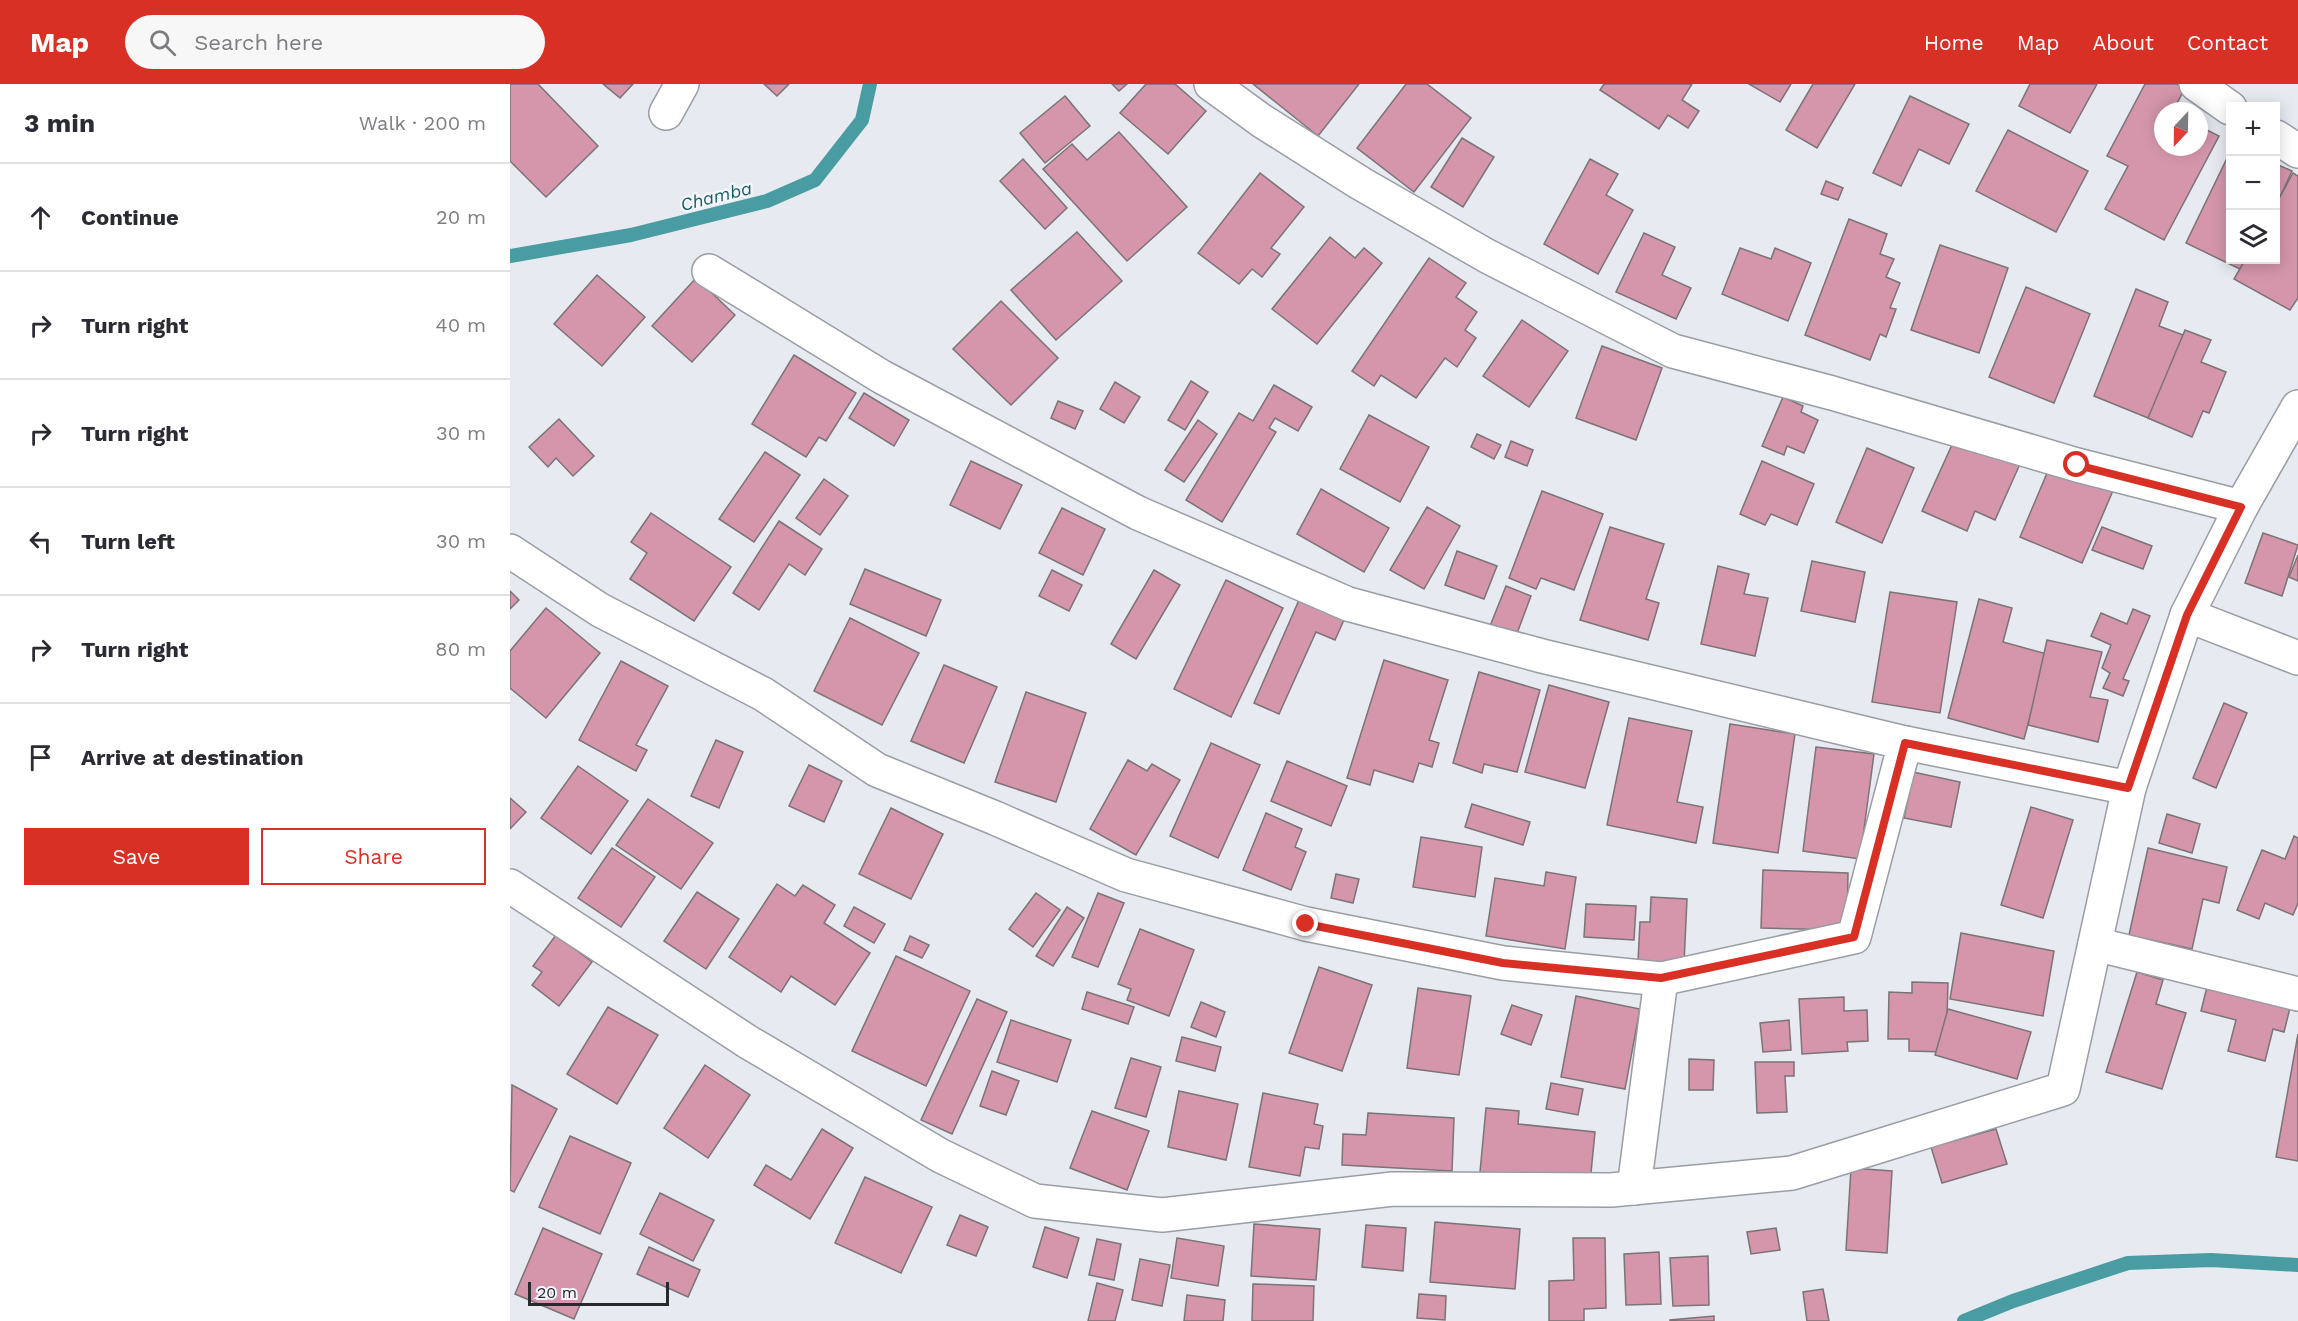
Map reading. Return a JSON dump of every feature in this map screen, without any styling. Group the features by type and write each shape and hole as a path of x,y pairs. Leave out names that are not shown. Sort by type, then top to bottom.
{"street":[{"path":"666,113 682,84"},
{"path":"1211,84 1262,121 1360,183 1486,256 1672,351 1843,396 2077,465 2241,507"},
{"path":"2196,84 2226,105"},
{"path":"2280,140 2298,151"},
{"path":"710,271 882,377 1138,513 1348,604 1542,656 1905,743 2128,788"},
{"path":"510,886 759,1048 941,1156 1035,1201 1162,1215 1393,1189 1611,1190 1792,1173 2063,1089 2128,788 2187,615 2241,507 2298,406"},
{"path":"510,551 600,610 763,694 877,770 1126,875 1306,924 1503,963 1661,978 1854,937 1905,743"},
{"path":"2187,615 2298,658"},
{"path":"2095,945 2298,994"},
{"path":"1634,1188 1661,978"}],"building":[{"path":"510,84 538,84 598,146 546,197 510,161"},
{"path":"603,84 633,84 620,98"},
{"path":"764,84 789,84 777,96"},
{"path":"1112,84 1127,84 1119,91"},
{"path":"1146,84 1175,84 1206,111 1168,154 1120,113"},
{"path":"1253,84 1359,84 1318,136"},
{"path":"1406,84 1427,84 1471,118 1414,192 1357,148"},
{"path":"1604,84 1692,84 1682,100 1699,111 1688,128 1668,115 1659,129 1600,90"},
{"path":"1749,84 1791,84 1780,102"},
{"path":"1813,84 1855,84 1817,148 1786,130"},
{"path":"2030,84 2097,84 2070,133 2019,106"},
{"path":"2145,84 2177,84 2185,88 2178,102 2154,102 2154,156 2208,156 2208,130 2219,136 2164,240 2105,209 2128,166 2107,156"},
{"path":"1065,96 1090,126 1045,163 1020,133"},
{"path":"1910,96 1969,124 1949,164 1919,149 1901,186 1873,173"},
{"path":"2008,130 2088,171 2056,232 1976,191"},
{"path":"1119,132 1187,207 1127,261 1043,169 1072,144 1087,160"},
{"path":"1462,138 1494,157 1463,207 1431,187"},
{"path":"1023,159 1067,208 1045,229 1000,181"},
{"path":"1590,159 1618,174 1606,195 1633,210 1598,274 1544,244"},
{"path":"2226,160 2226,262 2186,243"},
{"path":"2280,166 2292,171 2280,197"},
{"path":"1260,173 1304,207 1271,248 1280,254 1262,277 1252,269 1239,284 1198,253"},
{"path":"2293,173 2298,176 2298,298 2290,310 2234,279 2243,264 2280,264 2280,197"},
{"path":"1826,181 1843,188 1838,200 1821,194"},
{"path":"1849,219 1887,234 1880,254 1894,259 1886,277 1900,283 1890,308 1896,309 1886,337 1880,334 1870,360 1805,335"},
{"path":"1077,232 1122,281 1056,340 1011,290"},
{"path":"1644,233 1675,247 1662,275 1691,288 1676,319 1616,292"},
{"path":"1330,237 1355,258 1364,248 1382,263 1317,344 1272,309"},
{"path":"1940,245 2008,268 1979,353 1911,330"},
{"path":"1740,248 1771,259 1775,248 1811,263 1788,321 1722,294"},
{"path":"1429,258 1466,283 1456,297 1477,312 1465,330 1476,338 1457,367 1445,358 1416,398 1381,375 1374,386 1352,371"},
{"path":"2230,264 2248,264 2244,271"},
{"path":"597,275 645,317 602,366 554,324"},
{"path":"696,278 735,315 692,362 652,326"},
{"path":"2026,287 2090,314 2054,403 1989,377"},
{"path":"2136,289 2168,302 2159,326 2191,338 2158,422 2094,396"},
{"path":"1001,301 1058,358 1011,405 953,349"},
{"path":"1522,320 1568,351 1529,407 1483,376"},
{"path":"2185,330 2211,340 2201,362 2226,372 2209,413 2203,411 2192,437 2148,418"},
{"path":"1602,346 1662,368 1636,440 1576,418"},
{"path":"794,355 856,393 826,441 819,437 806,457 752,424"},
{"path":"1191,381 1208,392 1185,430 1168,420"},
{"path":"1115,382 1140,397 1124,423 1100,409"},
{"path":"1274,385 1312,407 1298,431 1275,418 1269,428 1276,432 1222,522 1186,500 1239,413 1253,421"},
{"path":"864,393 909,420 894,446 849,418"},
{"path":"1783,397 1803,406 1801,412 1818,420 1804,453 1787,446 1784,455 1762,446"},
{"path":"1058,401 1083,411 1075,429 1051,418"},
{"path":"1369,415 1429,447 1400,502 1340,469"},
{"path":"559,419 594,456 573,476 556,458 548,467 529,447"},
{"path":"1198,420 1217,434 1184,482 1165,470"},
{"path":"1477,434 1501,445 1494,459 1471,447"},
{"path":"1956,436 2020,464 1995,520 1975,511 1967,531 1922,511"},
{"path":"1511,441 1533,450 1527,466 1505,457"},
{"path":"1867,448 1914,468 1882,543 1836,522"},
{"path":"765,452 800,475 754,542 719,519"},
{"path":"2053,459 2115,486 2082,563 2020,537"},
{"path":"971,461 1022,485 1000,529 950,505"},
{"path":"1762,461 1814,484 1797,525 1771,514 1765,525 1740,514"},
{"path":"824,479 848,496 820,535 796,518"},
{"path":"1321,489 1389,528 1364,572 1297,534"},
{"path":"1542,491 1603,514 1574,590 1541,578 1536,589 1509,578"},
{"path":"1427,507 1460,526 1424,589 1390,570"},
{"path":"1062,508 1105,529 1083,575 1039,553"},
{"path":"651,513 731,567 694,621 630,579 647,553 631,542"},
{"path":"779,521 822,549 805,575 789,564 759,610 733,593"},
{"path":"1610,527 1664,544 1646,599 1659,603 1648,640 1580,620"},
{"path":"2102,527 2152,546 2143,569 2092,550"},
{"path":"2263,533 2298,545 2282,596 2245,583"},
{"path":"1457,551 1497,566 1484,599 1445,585"},
{"path":"2298,555 2298,581 2289,577"},
{"path":"1812,561 1865,572 1855,622 1801,611"},
{"path":"1718,566 1749,574 1744,594 1768,598 1755,656 1701,644"},
{"path":"865,569 941,600 926,636 850,604"},
{"path":"1052,570 1082,585 1069,611 1039,596"},
{"path":"1154,570 1180,585 1136,659 1111,644"},
{"path":"1226,580 1283,608 1231,717 1174,689"},
{"path":"1506,586 1531,596 1516,636 1490,626"},
{"path":"510,591 519,600 510,609"},
{"path":"1890,592 1957,602 1940,713 1872,702"},
{"path":"1979,599 2012,608 2003,642 2047,654 2024,739 1948,718"},
{"path":"1299,600 1344,620 1335,640 1316,632 1279,714 1254,703"},
{"path":"546,608 600,653 546,718 510,688 510,651"},
{"path":"2133,609 2150,616 2123,679 2129,681 2123,696 2103,688 2110,673 2102,668 2111,645 2091,636 2101,613 2127,624"},
{"path":"850,618 919,653 882,725 814,691"},
{"path":"2047,640 2102,652 2090,697 2108,700 2098,742 2028,725"},
{"path":"1384,660 1448,680 1429,740 1439,743 1432,767 1419,763 1413,782 1374,770 1370,785 1347,778"},
{"path":"621,661 668,686 636,745 647,750 636,771 579,740"},
{"path":"944,665 997,687 964,763 911,741"},
{"path":"1479,672 1540,690 1517,772 1484,764 1482,773 1453,763"},
{"path":"1549,685 1609,702 1585,788 1525,772"},
{"path":"1026,692 1086,713 1056,802 995,782"},
{"path":"2224,703 2247,713 2216,788 2193,778"},
{"path":"1629,718 1692,731 1677,802 1703,807 1696,843 1607,825"},
{"path":"1730,724 1795,734 1778,853 1713,843"},
{"path":"716,740 743,752 719,808 691,796"},
{"path":"1211,743 1260,765 1218,858 1170,836"},
{"path":"1816,747 1874,754 1860,859 1803,851"},
{"path":"1128,760 1147,771 1152,764 1180,780 1136,855 1090,829"},
{"path":"1287,761 1347,786 1331,826 1271,801"},
{"path":"809,765 842,781 824,822 789,806"},
{"path":"578,766 628,801 591,854 541,818"},
{"path":"1913,772 1960,782 1951,827 1904,818"},
{"path":"510,798 526,812 510,829"},
{"path":"648,799 713,843 681,889 616,845"},
{"path":"1472,804 1530,822 1523,845 1465,827"},
{"path":"2031,807 2073,820 2043,918 2001,905"},
{"path":"891,808 943,834 911,899 859,874"},
{"path":"1266,813 1302,829 1295,847 1306,852 1291,890 1243,870"},
{"path":"2167,814 2200,824 2192,853 2159,843"},
{"path":"2294,836 2298,838 2298,903 2293,915 2265,903 2259,919 2237,910 2262,850 2285,859"},
{"path":"1421,837 1482,847 1475,897 1413,887"},
{"path":"612,848 655,877 621,927 578,898"},
{"path":"2148,848 2227,867 2219,903 2203,899 2192,949 2129,935"},
{"path":"1763,870 1848,873 1847,930 1761,928"},
{"path":"1546,872 1576,877 1565,949 1486,936 1495,878 1544,886"},
{"path":"1336,874 1359,879 1353,903 1331,898"},
{"path":"777,884 795,896 803,885 835,905 824,923 870,953 835,1005 791,976 781,992 729,957"},
{"path":"697,892 739,919 706,969 664,941"},
{"path":"1036,893 1060,910 1033,947 1009,929"},
{"path":"1098,893 1124,903 1098,967 1072,957"},
{"path":"1651,897 1687,899 1684,964 1638,962 1640,922 1650,922"},
{"path":"1586,904 1636,906 1634,940 1584,937"},
{"path":"854,907 885,924 874,943 844,926"},
{"path":"1067,907 1084,918 1053,966 1036,956"},
{"path":"1140,929 1194,950 1169,1016 1127,1000 1131,989 1118,984"},
{"path":"1961,933 2054,951 2043,1016 1950,999"},
{"path":"556,935 592,962 559,1006 532,985 542,972 533,966"},
{"path":"910,936 929,945 922,958 904,950"},
{"path":"896,956 970,991 926,1086 852,1051"},
{"path":"1319,967 1372,985 1342,1071 1289,1053"},
{"path":"2137,972 2163,980 2156,1004 2186,1013 2162,1089 2106,1072"},
{"path":"1912,982 1948,983 1946,1052 1909,1051 1909,1039 1888,1039 1889,992 1912,993"},
{"path":"2208,983 2291,1004 2284,1032 2273,1029 2265,1061 2228,1051 2236,1020 2201,1011"},
{"path":"1418,988 1471,996 1459,1075 1407,1068"},
{"path":"1087,992 1134,1007 1128,1024 1082,1009"},
{"path":"1576,996 1640,1009 1625,1089 1561,1077"},
{"path":"1844,997 1844,1011 1867,1010 1868,1041 1847,1042 1848,1051 1802,1054 1799,999"},
{"path":"977,999 1007,1012 952,1134 921,1120"},
{"path":"1201,1002 1225,1012 1216,1037 1191,1027"},
{"path":"1512,1005 1542,1015 1531,1045 1501,1034"},
{"path":"608,1007 658,1035 617,1104 567,1074"},
{"path":"1948,1009 2031,1032 2017,1079 1935,1055"},
{"path":"1011,1020 1071,1040 1057,1082 997,1062"},
{"path":"1789,1020 1791,1050 1763,1052 1760,1023"},
{"path":"2298,1034 2298,1161 2276,1157"},
{"path":"1182,1037 1221,1047 1215,1071 1176,1061"},
{"path":"1131,1058 1161,1067 1146,1117 1115,1108"},
{"path":"1689,1059 1714,1060 1713,1090 1689,1090"},
{"path":"1755,1062 1794,1062 1794,1076 1785,1076 1787,1112 1757,1113"},
{"path":"705,1065 750,1095 708,1158 664,1128"},
{"path":"992,1071 1019,1081 1006,1115 980,1106"},
{"path":"1551,1083 1583,1089 1578,1115 1546,1109"},
{"path":"512,1085 557,1109 514,1192 510,1190"},
{"path":"1179,1091 1238,1104 1226,1160 1168,1147"},
{"path":"1263,1093 1318,1104 1314,1124 1323,1126 1319,1149 1305,1147 1300,1176 1249,1167"},
{"path":"1486,1108 1519,1111 1518,1124 1595,1132 1590,1183 1480,1172"},
{"path":"1092,1111 1149,1131 1127,1190 1070,1168"},
{"path":"1368,1113 1454,1118 1452,1171 1342,1165 1343,1134 1366,1135"},
{"path":"822,1129 853,1148 810,1219 754,1185 766,1165 791,1180"},
{"path":"1996,1129 2007,1164 1942,1183 1931,1147"},
{"path":"570,1136 631,1163 600,1234 539,1207"},
{"path":"1851,1168 1892,1171 1887,1253 1846,1250"},
{"path":"865,1177 932,1207 901,1273 835,1243"},
{"path":"660,1193 714,1220 693,1261 640,1234"},
{"path":"960,1215 988,1227 976,1256 947,1245"},
{"path":"1435,1222 1520,1229 1515,1289 1430,1282"},
{"path":"1254,1224 1320,1229 1316,1280 1251,1276"},
{"path":"1366,1225 1406,1228 1403,1271 1362,1267"},
{"path":"1045,1227 1079,1238 1067,1278 1033,1267"},
{"path":"543,1228 602,1254 574,1319 515,1294"},
{"path":"1776,1228 1780,1250 1751,1254 1747,1232"},
{"path":"1177,1238 1224,1246 1218,1286 1171,1278"},
{"path":"1573,1238 1605,1238 1606,1308 1584,1309 1584,1321 1549,1321 1549,1281 1574,1280"},
{"path":"1097,1239 1121,1244 1114,1280 1089,1275"},
{"path":"649,1247 700,1270 688,1297 637,1274"},
{"path":"1659,1252 1661,1304 1626,1305 1624,1254"},
{"path":"1708,1256 1709,1305 1673,1306 1670,1258"},
{"path":"1140,1259 1170,1265 1162,1306 1132,1300"},
{"path":"1097,1283 1123,1290 1115,1321 1088,1321"},
{"path":"1253,1284 1314,1286 1313,1321 1252,1321"},
{"path":"1823,1289 1829,1321 1807,1321 1803,1292"},
{"path":"1419,1294 1446,1296 1445,1320 1417,1318"},
{"path":"1187,1295 1225,1300 1223,1321 1184,1321"},
{"path":"1714,1316 1714,1321 1670,1321 1670,1320"}],"waterway":[{"name":"Chamba","path":"510,256 631,235 767,201 815,180 862,120 870,84"},
{"path":"1964,1321 2013,1301 2128,1263 2211,1260 2298,1265"}],"route":[{"path":"1306,924 1503,963 1661,978 1854,937 1905,743 2128,788 2187,615 2241,507 2077,465"}]}
